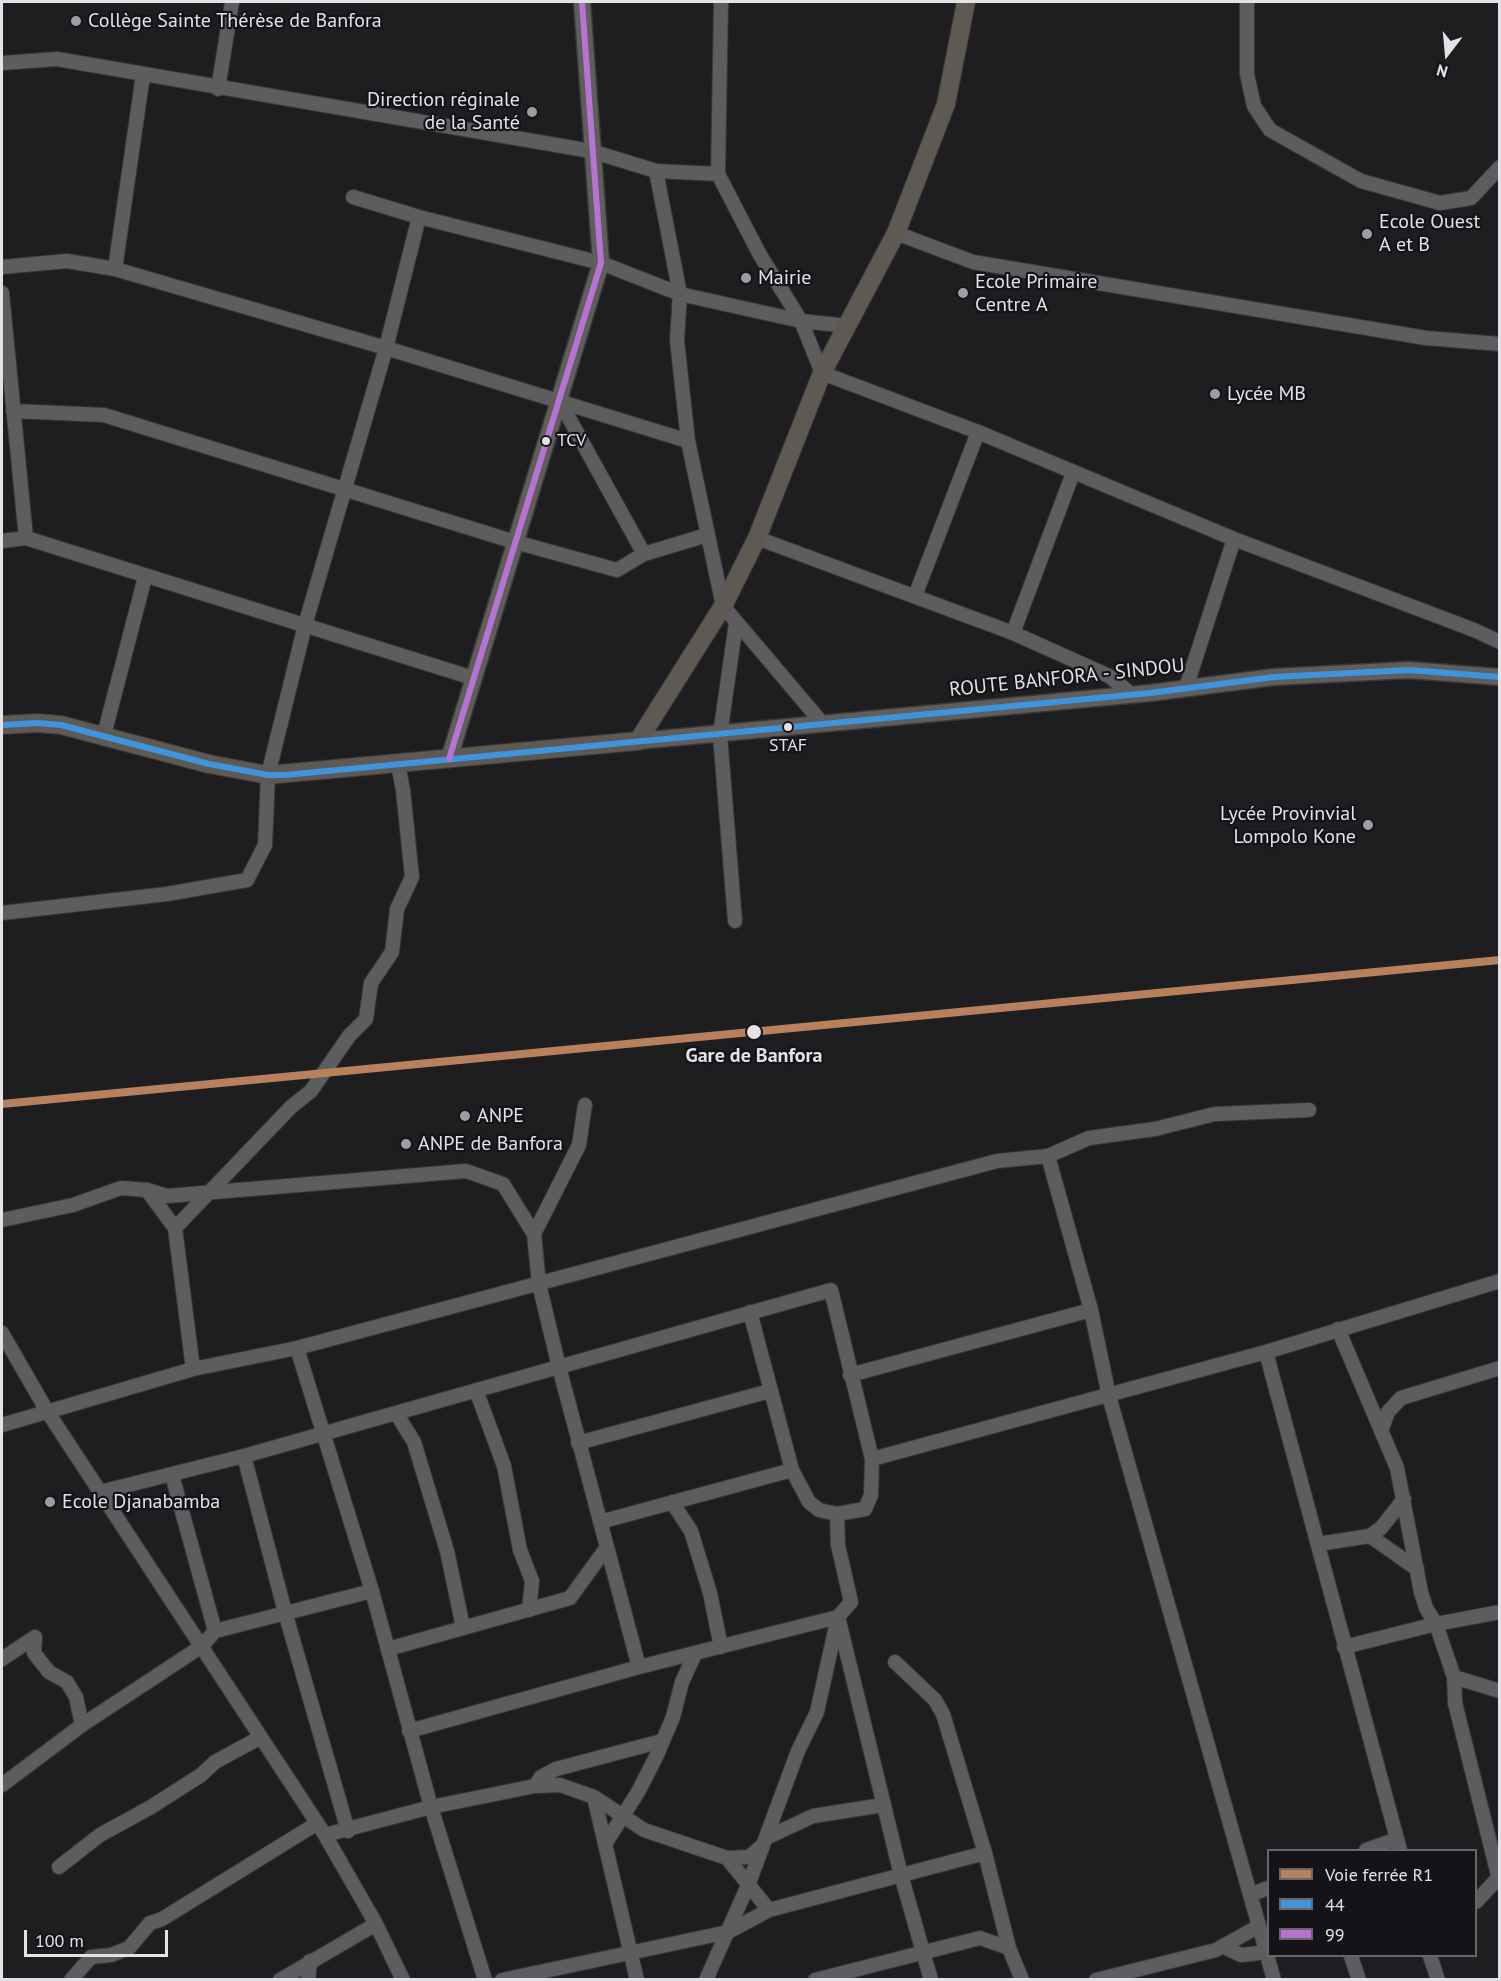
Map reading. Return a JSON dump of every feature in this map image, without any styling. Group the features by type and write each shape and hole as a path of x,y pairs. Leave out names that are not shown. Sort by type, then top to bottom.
{"highway":[{"path":"2,725 49,724 104,735 209,764 268,775 638,741 723,606 757,538 822,373 849,326 896,233 945,104 966,2"}],"main road":[{"path":"449,759 601,263 591,151 582,2"},
{"name":"ROUTE BANFORA - SINDOU","path":"638,741 720,735 822,723 1131,694 1274,677 1409,670 1500,676"}],"street":[{"path":"218,88 232,2"},
{"path":"721,2 718,174 760,255 801,321 822,373 978,432 1234,539 1474,630 1500,642"},
{"path":"1247,2 1247,74 1254,106 1270,130 1361,181 1440,203 1472,198 1500,167"},
{"path":"2,63 57,59 591,151 656,171 718,174"},
{"path":"115,269 143,75"},
{"path":"656,171 680,294 677,340 688,441 723,606 822,723"},
{"path":"353,197 419,217 601,263 680,294 801,321 849,326"},
{"path":"2,913 167,894 246,880 265,845 268,775 305,625 386,348 419,217"},
{"path":"896,233 973,262 1426,338 1500,344"},
{"path":"2,267 67,261 115,269 386,348 688,441"},
{"path":"2,293 26,538"},
{"path":"559,400 644,554"},
{"path":"13,411 104,415 345,487 515,542 617,570 644,554 707,535"},
{"path":"915,596 978,432"},
{"path":"1013,633 1073,473"},
{"path":"2,541 26,538 473,678"},
{"path":"757,538 1013,633 1109,676 1131,694"},
{"path":"1186,688 1234,539"},
{"path":"104,735 145,577"},
{"path":"735,921 720,735 736,623"},
{"path":"175,1228 291,1107 311,1091 349,1036 366,1019 371,983 392,952 397,909 411,877 403,790 398,764"},
{"path":"534,1234 579,1144 585,1105"},
{"path":"2,1425 193,1369 297,1348 997,1161 1048,1156 1089,1138 1155,1129 1215,1113 1309,1110"},
{"path":"1048,1156 1091,1310 1109,1396 1267,1952 1241,1955 1224,1947"},
{"path":"2,1220 73,1205 121,1188 147,1190 167,1196 466,1171 503,1184 534,1234 539,1284 559,1367 639,1666"},
{"path":"147,1190 175,1228 193,1369"},
{"path":"872,1460 1266,1352 1500,1281"},
{"path":"100,1492 244,1456 750,1312 831,1290 872,1460 871,1495 865,1509 837,1514 819,1510 809,1502 792,1470 750,1312"},
{"path":"850,1375 1091,1310"},
{"path":"1338,1329 1396,1465 1426,1608 1436,1624 1454,1677 1455,1703 1497,1861 1499,1880 1477,1901"},
{"path":"2,1333 47,1411 325,1835 376,1924 403,1980"},
{"path":"297,1348 372,1591 431,1807 485,1980"},
{"path":"1266,1352 1399,1845 1377,1849"},
{"path":"1381,1431 1392,1405 1401,1398 1500,1368"},
{"path":"476,1390 504,1466 520,1550 532,1581 529,1610"},
{"path":"578,1443 770,1391"},
{"path":"396,1413 414,1442 447,1551 463,1628"},
{"path":"244,1456 285,1612 348,1831"},
{"path":"600,1522 792,1470"},
{"path":"172,1475 215,1631"},
{"path":"1318,1544 1370,1536 1381,1528 1404,1499"},
{"path":"672,1502 691,1531 710,1593 721,1647"},
{"path":"706,1980 749,1883 798,1752 817,1712 838,1617 851,1602 838,1545 837,1514"},
{"path":"1370,1536 1417,1569"},
{"path":"388,1649 570,1598 606,1547"},
{"path":"2,1785 82,1725 202,1646 215,1631 372,1591"},
{"path":"1344,1647 1436,1624 1500,1612"},
{"path":"410,1731 639,1666 838,1617"},
{"path":"838,1617 900,1875 932,1980"},
{"path":"2,1659 35,1636 34,1653 49,1672 67,1682 76,1696 82,1725"},
{"path":"605,1844 638,1792 673,1717 682,1682 695,1654"},
{"path":"895,1662 935,1700 943,1714 985,1853 1009,1948 1022,1980"},
{"path":"1454,1677 1500,1691"},
{"path":"59,1868 100,1835 151,1807 201,1775 215,1762 261,1737"},
{"path":"536,1786 541,1777 556,1769 662,1741"},
{"path":"325,1835 348,1831 431,1807 536,1786 560,1785 594,1797 644,1830 728,1858 749,1857 765,1841 813,1816 883,1804"},
{"path":"638,1792 636,1804 644,1830"},
{"path":"594,1797 637,1980"},
{"path":"71,1980 92,1957 111,1955 129,1948 150,1923 162,1919 316,1824"},
{"path":"502,1980 728,1932 769,1910 985,1853"},
{"path":"728,1858 769,1910"},
{"path":"1250,1895 1267,1889"},
{"path":"280,1980 376,1924"},
{"path":"1096,1980 1224,1947 1258,1926"},
{"path":"815,1980 853,1974 923,1951 980,1938 1009,1948"},
{"path":"1268,1957 1274,1980"},
{"path":"1351,1957 1359,1980"},
{"path":"1430,1957 1438,1980"},
{"path":"308,1980 310,1961"}],"rail line":[{"name":"R1","path":"2,1104 1500,960"}],"transit line":[{"name":"99","path":"449,759 601,263 582,2"},
{"name":"44","path":"2,725 37,723 61,725 209,764 268,775 285,775 1150,693 1274,677 1409,670 1500,677"}],"place":[{"name":"Collège Sainte Thérèse de Banfora","path":"76,21"},
{"name":"Direction réginale de la Santé","path":"532,112"},
{"name":"Ecole Ouest A et B","path":"1367,234"},
{"name":"Mairie","path":"746,278"},
{"name":"Ecole Primaire Centre A","path":"963,293"},
{"name":"Lycée MB","path":"1215,394"},
{"name":"TCV","path":"546,441"},
{"name":"STAF","path":"788,727"},
{"name":"Lycée Provinvial Lompolo Kone","path":"1368,825"},
{"name":"Gare de Banfora","path":"754,1032"},
{"name":"ANPE","path":"465,1116"},
{"name":"ANPE de Banfora","path":"406,1144"},
{"name":"Ecole Djanabamba","path":"50,1502"}]}
